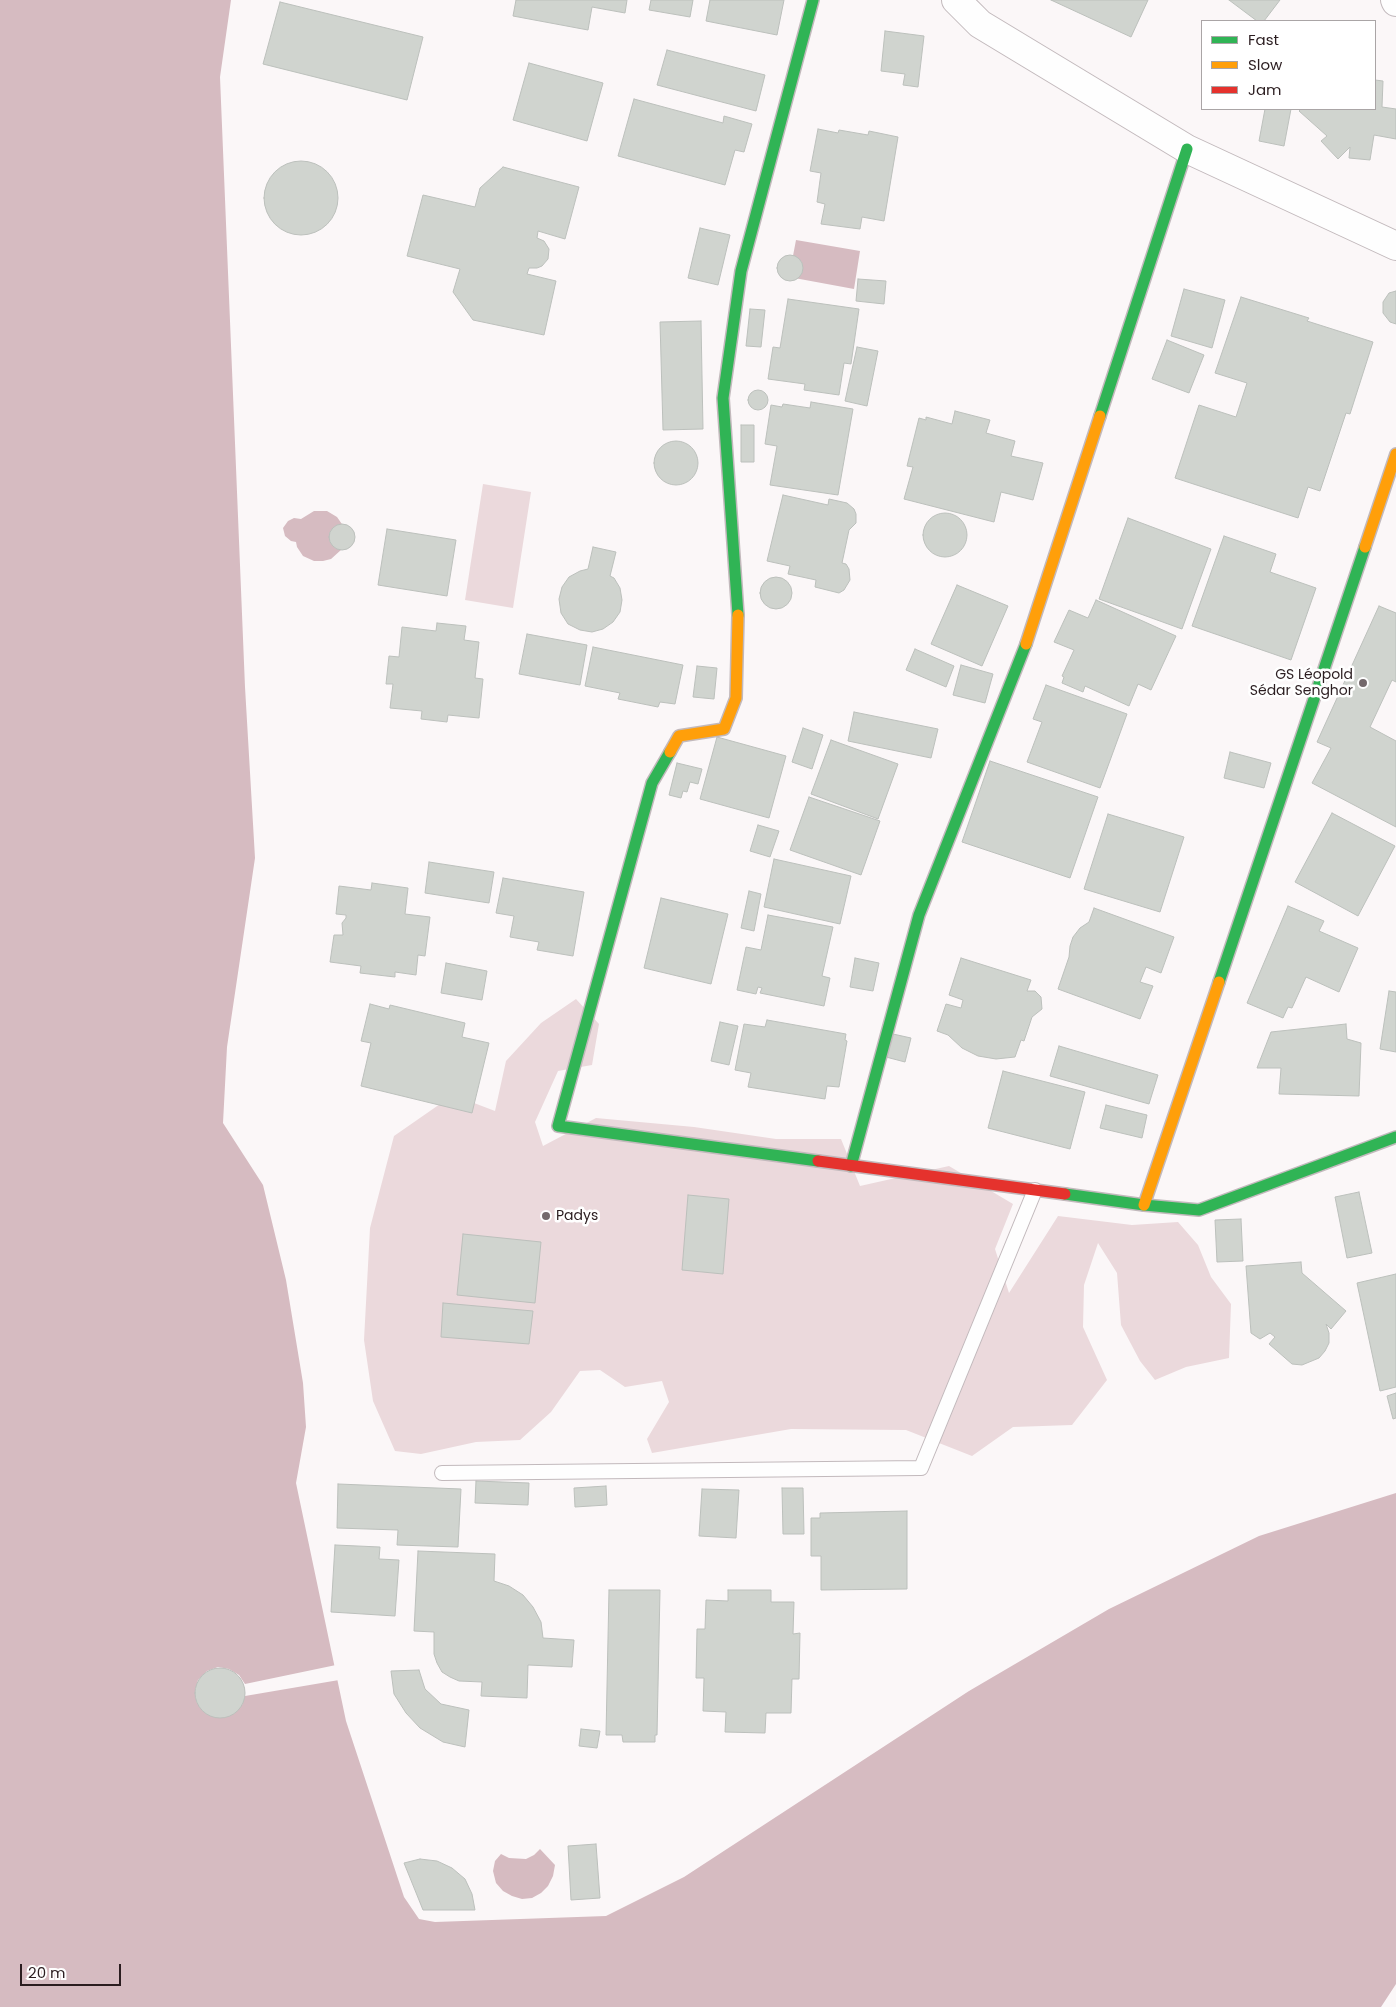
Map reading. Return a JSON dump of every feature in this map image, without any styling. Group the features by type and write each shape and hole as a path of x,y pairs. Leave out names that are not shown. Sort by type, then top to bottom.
{"street":[{"path":"813,0 740,272 723,398 738,601 736,698 724,729 679,736 652,783 558,1126 1144,1205 1199,1210 1396,1137"},
{"path":"956,0 980,24 1187,149 1396,246"},
{"path":"851,1166 919,914 1021,659 1187,149"},
{"path":"1144,1205 1396,454"}],"lane":[{"path":"442,1473 921,1468 1035,1190"}],"shaded area":[{"path":"0,0 231,0 220,77 245,687 255,858 227,1047 223,1123 263,1185 286,1280 303,1383 306,1427 296,1483 346,1721 404,1897 419,1919 435,1922 606,1916 684,1877 969,1691 1109,1609 1259,1536 1396,1493 1396,1984 1381,2007 0,2007"},
{"path":"796,240 860,251 854,289 789,277"},
{"path":"483,484 531,492 513,608 465,600"},
{"path":"314,511 327,511 337,517 344,527 345,539 341,550 331,559 314,561 303,556 296,542 291,541 285,536 283,528 288,521 294,518 301,519"},
{"path":"576,999 599,1024 592,1065 558,1071 535,1122 543,1146 596,1118 694,1127 776,1139 841,1139 860,1186 949,1166 1013,1204 995,1249 1009,1293 1058,1216 1132,1225 1178,1222 1198,1245 1211,1277 1231,1304 1229,1358 1186,1367 1155,1380 1140,1361 1121,1325 1117,1273 1098,1243 1084,1285 1083,1327 1107,1380 1072,1425 1013,1427 972,1456 906,1430 791,1429 652,1453 647,1439 669,1402 662,1381 625,1387 600,1370 580,1371 551,1412 520,1440 476,1442 421,1454 395,1451 373,1401 364,1340 370,1228 394,1136 453,1095 495,1111 506,1061 541,1023"},
{"path":"540,1849 555,1865 553,1876 548,1886 532,1898 522,1899 503,1891 496,1883 493,1871 495,1861 501,1854 509,1858 526,1859"}],"pier":[{"path":"336,1665 339,1680 245,1696 242,1705 235,1713 226,1717 214,1717 204,1712 197,1703 195,1691 198,1680 207,1671 218,1667 229,1669 239,1675 245,1684"}],"building":[{"path":"516,0 627,0 625,13 592,7 588,30 513,16"},
{"path":"651,0 693,0 690,17 649,10"},
{"path":"710,0 784,0 777,35 706,21"},
{"path":"1051,0 1148,0 1131,37"},
{"path":"1229,0 1280,0 1265,20 1256,20"},
{"path":"280,2 423,37 407,100 263,64"},
{"path":"885,31 924,36 918,87 903,85 905,74 881,71"},
{"path":"667,50 765,75 756,111 657,85"},
{"path":"529,63 603,83 587,141 513,120"},
{"path":"1376,80 1383,81 1382,107 1396,109 1396,139 1374,135 1370,160 1349,158 1350,147 1338,159 1321,141 1327,136 1299,111 1376,110"},
{"path":"634,99 723,123 724,116 752,124 744,152 735,150 725,185 618,156"},
{"path":"1265,110 1291,110 1284,146 1259,141"},
{"path":"818,129 838,133 839,130 868,135 869,131 898,137 884,221 862,217 860,229 821,224 825,204 817,202 821,173 810,171"},
{"path":"301,161 322,167 332,177 338,198 332,219 322,229 301,235 280,229 270,219 264,198 270,177 280,167"},
{"path":"503,167 579,187 565,239 538,231 537,238 544,241 549,249 548,259 542,266 529,268 527,274 556,281 544,335 473,320 453,292 460,269 407,256 423,195 475,207 480,188"},
{"path":"700,228 730,235 718,285 688,278"},
{"path":"790,255 799,259 803,268 799,277 790,281 781,277 777,268 781,259"},
{"path":"858,279 886,281 884,304 856,301"},
{"path":"1184,289 1225,300 1212,348 1171,336"},
{"path":"1396,291 1396,324 1390,322 1383,313 1383,302 1389,293"},
{"path":"1241,297 1309,318 1307,321 1373,342 1350,414 1346,413 1320,491 1308,487 1298,518 1175,478 1199,405 1236,417 1247,383 1215,373"},
{"path":"788,299 859,309 851,364 844,363 839,395 804,390 805,384 768,379 773,347 780,348"},
{"path":"750,309 765,310 761,347 746,346"},
{"path":"701,321 703,429 663,430 660,322"},
{"path":"1167,340 1204,355 1189,393 1152,379"},
{"path":"857,347 878,351 867,406 845,401"},
{"path":"758,390 765,393 768,400 765,407 758,410 751,407 748,400 751,393"},
{"path":"811,402 853,409 838,495 770,485 777,446 765,444 771,405 782,407 783,404 810,408"},
{"path":"955,411 990,420 986,433 1015,441 1011,456 1043,463 1033,500 1001,492 994,522 904,499 913,467 907,466 919,418 926,420 926,417 952,424"},
{"path":"741,425 754,425 754,462 741,462"},
{"path":"672,441 680,441 692,447 698,463 692,479 680,485 672,485 660,479 654,467 654,459 660,447"},
{"path":"783,495 828,505 829,499 847,503 854,509 856,523 849,530 842,563 846,564 849,569 850,580 844,590 839,593 815,587 816,580 788,574 790,566 767,561"},
{"path":"941,513 949,513 961,519 967,535 961,551 949,557 941,557 929,551 923,539 923,531 929,519"},
{"path":"1128,518 1211,549 1182,629 1099,599"},
{"path":"342,524 352,527 355,537 352,547 342,550 332,547 329,537 332,527"},
{"path":"387,529 456,540 447,596 378,585"},
{"path":"1224,536 1276,554 1270,572 1316,588 1291,660 1192,626"},
{"path":"593,547 616,552 610,576 614,578 620,588 622,600 620,612 613,622 603,629 592,632 580,630 568,624 561,613 559,599 562,587 569,577 588,569"},
{"path":"776,577 787,582 792,593 787,604 776,609 765,604 760,593 765,582"},
{"path":"957,585 1008,606 982,666 931,644"},
{"path":"1096,600 1176,636 1151,690 1138,684 1129,706 1085,686 1083,692 1062,683 1064,677 1062,676 1074,650 1054,642 1069,610 1088,618"},
{"name":"GS Léopold Sédar Senghor","path":"1379,606 1396,613 1396,682 1392,680 1370,727 1396,741 1396,827 1312,783 1331,748 1317,742"},
{"path":"437,623 466,626 464,640 479,642 475,678 483,679 479,718 448,715 447,722 421,719 422,711 390,708 393,684 386,684 389,656 399,657 402,627 436,631"},
{"path":"527,634 587,645 580,685 519,674"},
{"path":"593,647 683,665 675,704 660,702 658,707 618,699 620,693 585,686"},
{"path":"915,649 954,666 946,687 906,670"},
{"path":"961,665 993,674 985,703 953,695"},
{"path":"697,666 717,668 714,699 693,697"},
{"path":"1046,685 1127,714 1100,788 1027,762 1042,722 1033,719"},
{"path":"854,712 938,729 931,758 848,741"},
{"path":"803,728 823,735 812,769 792,762"},
{"path":"717,737 786,756 769,818 700,799"},
{"path":"831,740 898,764 878,819 811,794"},
{"path":"1230,752 1271,763 1264,788 1224,778"},
{"path":"990,761 1098,797 1070,878 962,842"},
{"path":"677,763 702,769 698,784 690,782 687,792 683,791 681,798 669,795"},
{"path":"809,797 880,821 861,875 790,850"},
{"path":"1332,813 1395,846 1358,916 1295,882"},
{"path":"1108,814 1184,837 1160,912 1084,889"},
{"path":"758,825 779,831 770,857 750,851"},
{"path":"774,859 851,876 840,924 764,907"},
{"path":"429,862 494,872 489,903 425,893"},
{"path":"503,878 584,892 573,956 537,950 539,942 510,937 514,916 496,913"},
{"path":"372,883 408,888 405,914 430,917 425,956 418,955 416,975 395,972 395,977 360,973 361,966 330,962 334,935 343,935 342,923 346,918 346,915 336,914 339,886 371,890"},
{"path":"749,891 761,894 754,931 741,928"},
{"path":"661,898 728,914 711,984 644,968"},
{"path":"1288,906 1324,921 1319,931 1358,948 1339,992 1306,977 1292,1008 1288,1007 1283,1018 1247,1003"},
{"path":"1094,908 1174,937 1161,973 1146,967 1140,982 1153,986 1140,1019 1058,989 1069,957 1073,937 1080,928 1089,922"},
{"path":"768,915 833,927 822,976 830,978 824,1006 760,993 762,988 758,987 756,994 737,990 746,947 761,950"},
{"path":"855,958 879,963 873,991 850,987"},
{"path":"961,958 1031,980 1027,991 1035,991 1041,997 1042,1009 1032,1017 1024,1041 1021,1040 1015,1057 996,1059 978,1056 962,1048 948,1035 937,1031 946,1004 961,1008 963,1000 949,995"},
{"path":"446,963 487,971 482,1000 441,993"},
{"path":"1389,991 1396,992 1396,1052 1380,1049"},
{"path":"370,1004 389,1009 390,1005 465,1023 462,1037 489,1043 472,1113 361,1086 371,1043 361,1041"},
{"path":"767,1020 846,1034 845,1040 847,1041 839,1087 827,1086 825,1099 748,1087 751,1073 735,1070 744,1024 765,1027"},
{"path":"720,1022 738,1026 729,1065 711,1061"},
{"path":"1346,1024 1347,1039 1361,1043 1359,1096 1279,1094 1281,1068 1257,1068 1271,1032"},
{"path":"893,1034 911,1038 905,1062 886,1057"},
{"path":"1059,1046 1158,1075 1149,1104 1050,1076"},
{"path":"1003,1071 1085,1092 1070,1149 988,1128"},
{"path":"1106,1105 1147,1115 1142,1138 1100,1128"},
{"path":"1359,1192 1372,1253 1347,1258 1335,1197"},
{"path":"688,1195 729,1199 723,1274 682,1270"},
{"path":"1241,1219 1243,1261 1217,1262 1215,1220"},
{"path":"463,1234 541,1242 535,1303 457,1295"},
{"path":"1301,1262 1302,1273 1346,1311 1331,1329 1326,1324 1329,1333 1329,1343 1325,1351 1319,1358 1302,1365 1292,1364 1269,1344 1275,1337 1270,1333 1260,1339 1251,1333 1246,1266"},
{"path":"1396,1274 1396,1387 1380,1391 1357,1283"},
{"path":"443,1303 533,1311 529,1344 441,1337"},
{"path":"1396,1393 1396,1418 1393,1419 1387,1396"},
{"path":"476,1481 529,1483 528,1505 475,1503"},
{"path":"338,1484 461,1489 458,1547 397,1545 398,1530 337,1528"},
{"path":"606,1486 607,1505 575,1507 574,1488"},
{"path":"782,1488 803,1488 804,1534 783,1534"},
{"path":"702,1489 739,1490 736,1538 699,1536"},
{"path":"907,1511 907,1589 821,1590 821,1556 811,1556 811,1518 820,1518 820,1513"},
{"path":"335,1545 380,1547 379,1559 399,1560 395,1616 331,1612"},
{"path":"418,1551 495,1554 494,1581 509,1586 523,1595 533,1607 541,1622 543,1638 574,1640 572,1667 528,1665 527,1698 481,1696 482,1682 459,1681 442,1672 434,1654 434,1632 414,1631"},
{"path":"609,1590 660,1590 657,1735 655,1735 655,1742 623,1742 622,1735 606,1735"},
{"path":"728,1590 771,1590 771,1602 794,1602 793,1634 800,1633 799,1679 792,1679 791,1713 766,1713 765,1733 725,1732 726,1712 703,1711 704,1678 696,1678 697,1629 705,1629 706,1600 728,1601"},
{"path":"220,1668 230,1670 238,1675 243,1683 245,1693 243,1703 238,1711 230,1716 220,1718 210,1716 202,1711 197,1703 195,1693 197,1683 202,1675 210,1670"},
{"path":"419,1670 425,1689 441,1704 469,1710 465,1747 443,1742 420,1728 406,1713 394,1694 391,1671"},
{"path":"581,1729 600,1731 597,1748 579,1746"},
{"path":"596,1844 600,1898 571,1900 568,1846"},
{"path":"420,1859 437,1861 452,1868 465,1879 472,1894 475,1910 423,1910 404,1863"}],"traffic: fast":[{"path":"738,615 723,398 741,271 813,0"},
{"path":"1100,416 1187,149"},
{"path":"1219,982 1365,547"},
{"path":"851,1166 919,915 1026,644"},
{"path":"670,752 652,783 558,1126 818,1161"},
{"path":"1065,1194 1144,1205 1199,1210 1396,1137"}],"traffic: slow":[{"path":"1026,644 1100,416"},
{"path":"1365,547 1396,454"},
{"path":"670,752 679,736 724,729 736,698 738,615"},
{"path":"1144,1205 1219,982"}],"traffic: jam":[{"path":"818,1161 1065,1194"}],"place":[{"name":"GS Léopold Sédar Senghor","path":"1363,683"},
{"name":"Padys","path":"546,1216"}]}
